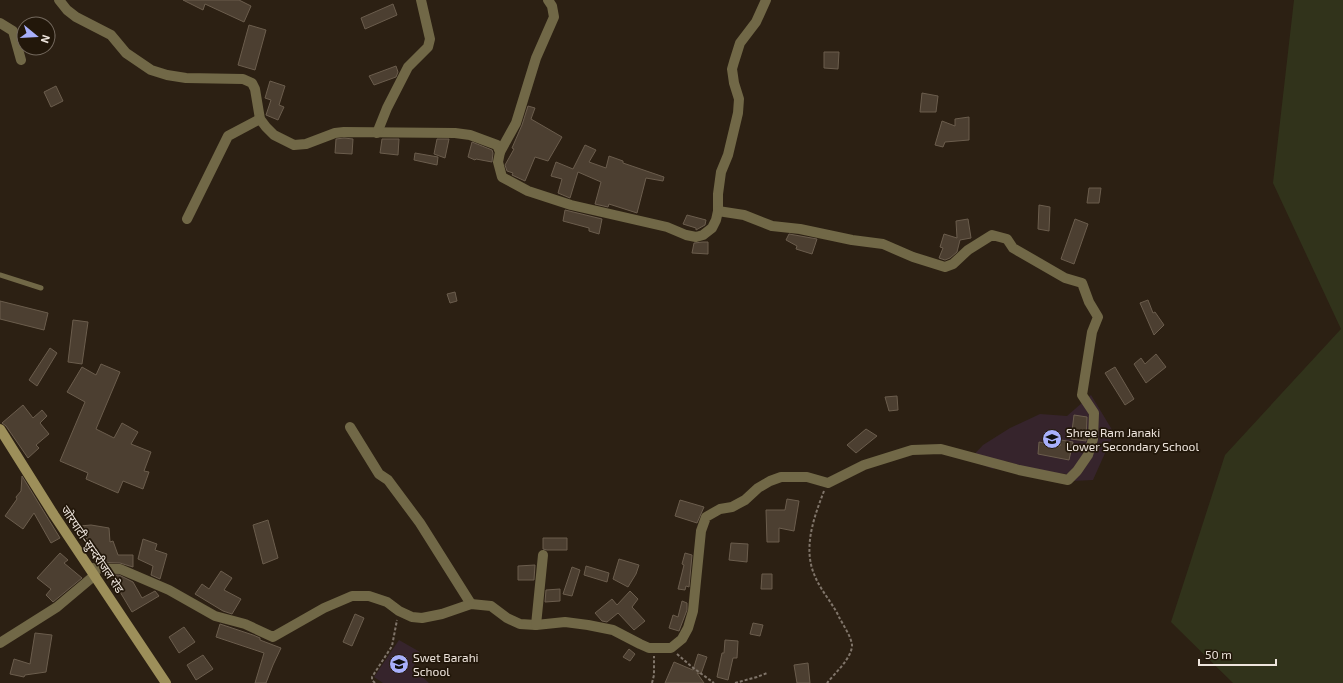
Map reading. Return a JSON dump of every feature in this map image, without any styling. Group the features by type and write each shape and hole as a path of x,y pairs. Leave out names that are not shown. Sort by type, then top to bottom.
{"main road":[{"name":"जोरपाटी-सुन्दरीजल रोड","path":"0,429 92,572 166,683"}],"street":[{"path":"59,0 67,10 76,16 111,34 126,53 151,70 167,75 186,78 243,79 252,83 255,89 260,119 274,135 294,145 306,144 335,133 344,132 455,133 470,135 497,145 500,152"},
{"path":"377,133 387,108 408,67 428,46 430,39 421,0"},
{"path":"548,0 552,6 554,17 536,58 516,123 500,152 498,162 502,177 528,191 571,205 667,227 686,235 696,237 712,228 716,220 721,172 728,154 738,113 739,99 732,69 740,43 756,22 766,0"},
{"path":"0,23 13,30 21,60"},
{"path":"188,219 228,136 260,119"},
{"path":"0,644 57,607 92,572 120,569 169,590 215,616 244,624 273,637 324,608 352,596 370,596 387,602 399,611 412,617 422,618 442,614 471,604 492,606 507,618 520,624 536,625 565,622 588,625 613,630 649,648 671,648 682,639 688,628 693,611 701,531 706,517 720,509 732,507 745,500 758,488 770,481 781,478 807,477 828,483 864,465 912,450 941,449 1019,470 1068,480 1077,471 1088,455 1093,439 1094,413 1082,395 1092,332 1098,317 1089,302 1082,283 1065,278 1013,248 1007,239 992,235 968,250 954,264 945,267 913,257 883,244 852,240 800,229 772,226 744,215 718,211"},
{"path":"350,427 379,474 388,480 420,523 471,604"},
{"path":"536,625 543,555"}],"lane":[{"path":"0,275 41,288"}],"path":[{"path":"828,483 814,518 810,539 810,562 814,575 836,611 852,644 850,656 828,683"},
{"path":"375,683 372,678 392,646 399,611"},
{"path":"652,683 654,675 655,647"},
{"path":"671,648 705,678 714,683"},
{"path":"735,683 767,673"}],"shaded area":[{"name":"Shree Ram Janaki Lower Secondary School","path":"1091,395 1114,433 1093,480 1072,481 1066,474 1036,471 1006,461 993,469 969,460 983,445 1010,428 1040,414 1067,416"},
{"name":"Swet Barahi School","path":"399,640 420,652 413,668 429,683 383,683 374,677"}],"green space":[{"path":"1294,0 1343,0 1343,683 1233,683 1171,622 1225,455 1341,329 1273,183"}],"building":[{"path":"183,0 239,0 251,6 244,22 205,4 203,10"},
{"path":"393,4 397,15 365,29 361,18"},
{"path":"249,25 266,30 255,70 238,65"},
{"path":"824,52 839,52 838,69 824,68"},
{"path":"396,66 398,72 396,77 374,85 369,76"},
{"path":"270,81 285,86 279,105 284,107 278,120 266,115 271,100 265,98"},
{"path":"56,86 63,101 51,107 44,92"},
{"path":"922,93 938,96 936,112 920,112"},
{"path":"528,106 535,108 531,119 562,137 548,161 535,157 525,181 507,171 505,165 514,149 512,148"},
{"path":"969,117 969,140 945,142 943,147 935,145 942,121 955,126 955,119"},
{"path":"336,139 353,139 352,154 335,153"},
{"path":"382,139 399,139 398,155 380,153"},
{"path":"437,139 449,139 445,158 434,154"},
{"path":"472,142 492,150 492,162 475,160 468,157"},
{"path":"585,145 596,150 589,162 606,168 609,156 623,161 623,163 664,177 663,181 646,178 637,213 609,204 608,207 595,204 601,182 578,172 570,198 558,193 562,179 551,176 556,162 573,169"},
{"path":"415,153 438,157 437,165 414,160"},
{"path":"1089,188 1101,188 1099,203 1087,203"},
{"path":"1039,205 1050,207 1049,231 1038,229"},
{"path":"565,210 602,219 599,234 589,231 589,228 563,221"},
{"path":"687,215 706,220 705,225 696,230 696,228 683,224"},
{"path":"968,219 971,238 960,240 957,252 950,258 945,260 939,258 943,248 940,247 944,234 957,238 956,221"},
{"path":"1075,219 1088,224 1074,264 1061,259"},
{"path":"789,234 817,239 812,254 796,249 797,246 786,240"},
{"path":"708,242 708,254 692,253 694,243"},
{"path":"455,292 457,301 450,303 447,294"},
{"path":"1148,300 1153,313 1155,312 1164,325 1154,335 1140,303"},
{"path":"0,301 48,313 44,330 0,319"},
{"path":"73,320 88,322 82,364 68,362"},
{"path":"50,348 57,353 37,386 29,380"},
{"path":"1156,354 1166,367 1146,383 1134,364 1141,358 1145,364"},
{"path":"101,364 120,372 96,429 114,438 122,423 138,432 131,444 151,452 144,471 149,472 143,489 123,481 118,493 86,479 88,473 60,461 85,402 67,392 82,367 96,375"},
{"path":"1115,367 1134,399 1125,405 1105,373"},
{"path":"897,396 898,410 889,411 885,397"},
{"path":"23,405 33,418 42,410 47,416 40,423 49,434 36,445 39,448 28,458 6,426 2,423"},
{"path":"1074,415 1087,417 1086,441 1071,439"},
{"path":"866,429 877,436 856,453 847,445"},
{"path":"1061,440 1073,442 1069,460 1038,454 1039,442 1060,446"},
{"path":"22,476 60,538 51,543 34,513 23,529 5,516 21,491"},
{"path":"787,499 799,501 794,531 779,528 779,542 767,542 766,510 785,510"},
{"path":"680,500 704,507 697,523 675,516"},
{"path":"268,520 278,558 263,564 253,525"},
{"path":"91,525 109,528 110,542 113,541 118,555 133,555 133,567 120,563 96,562 88,548 91,547 80,526"},
{"path":"543,538 567,538 567,550 543,549"},
{"path":"143,539 157,544 155,550 167,554 160,579 151,575 153,566 138,559"},
{"path":"731,543 748,544 747,562 729,560"},
{"path":"60,553 68,560 64,563 82,578 53,602 46,595 51,589 37,578"},
{"path":"685,553 692,555 689,587 686,586 685,590 678,589 684,565 682,564"},
{"path":"619,559 639,565 636,574 628,587 613,579"},
{"path":"535,565 534,580 518,580 518,566"},
{"path":"586,566 609,573 607,582 584,575"},
{"path":"572,567 580,570 572,596 563,594"},
{"path":"221,571 232,578 224,590 241,599 232,614 223,611 195,594 202,584 209,589"},
{"path":"762,574 772,574 772,589 761,589"},
{"path":"110,575 119,575 133,582 142,598 155,591 159,596 132,612"},
{"path":"560,589 560,601 545,602 546,590"},
{"path":"630,591 638,599 632,607 645,621 634,630 618,613 607,622 602,621 595,613 612,599 617,605"},
{"path":"682,601 687,603 687,610 679,631 669,628 673,615 678,617"},
{"path":"355,614 364,618 352,646 343,642"},
{"path":"753,623 763,625 760,636 750,634"},
{"path":"220,624 253,635 260,638 260,640 281,648 266,683 255,683 264,653 216,637"},
{"path":"184,627 195,642 179,653 169,637"},
{"path":"35,633 52,635 46,672 25,675 24,677 10,674 14,659 30,664"},
{"path":"725,640 738,641 737,658 733,658 728,680 717,677 722,653 724,653"},
{"path":"629,649 635,654 630,661 623,657"},
{"path":"698,654 707,657 701,674 697,673 704,683 665,683 674,662 693,670"},
{"path":"203,655 213,669 196,680 187,665"},
{"path":"808,663 810,683 797,683 794,665"}],"place":[{"name":"Shree Ram Janaki Lower Secondary School","path":"1052,439"},
{"name":"Swet Barahi School","path":"399,664"}]}
